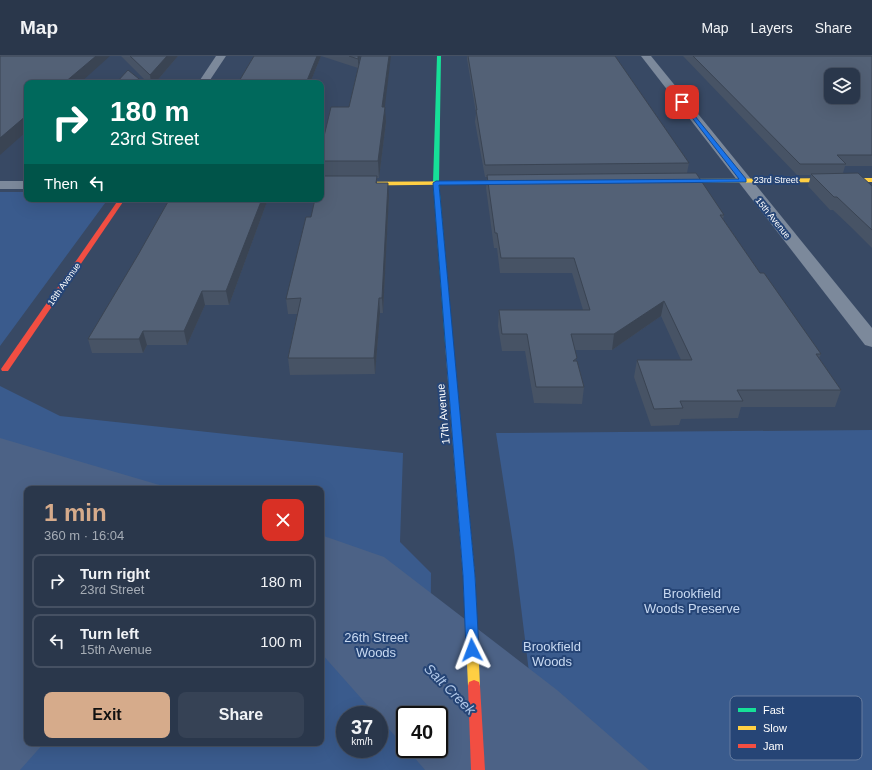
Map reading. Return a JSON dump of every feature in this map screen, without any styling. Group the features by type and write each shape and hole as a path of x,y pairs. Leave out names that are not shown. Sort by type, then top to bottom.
{"street":[{"path":"204,80 221,56"},
{"name":"17th Avenue","path":"438,56 436,183 469,576 478,770"},
{"name":"15th Avenue","path":"646,56 872,341"},
{"name":"23rd Street","path":"662,181 872,180"},
{"path":"324,184 529,182"},
{"path":"0,185 24,185"},
{"name":"18th Avenue","path":"5,369 120,202"}],"green space":[{"path":"0,192 24,192 24,202 106,202 0,346"},
{"name":"26th Street Woods","path":"0,386 60,416 403,453 400,542 431,573 430,706 396,706 396,758 430,758 430,770 0,770"},
{"name":"Brookfield Woods Preserve","path":"872,430 872,770 541,770 514,550 496,433"}],"water":[{"path":"0,438 163,486 24,486 24,746 41,746 20,770 0,770"},
{"name":"Salt Creek","path":"324,536 384,557 557,690 649,770 425,770 415,758 448,758 448,706 396,706 396,737 388,728 388,706 368,706 324,656"}],"building":[{"path":"0,56 96,56 68,80 24,80 24,118 0,138"},
{"path":"130,56 167,56 150,75"},
{"path":"254,56 317,56 307,80 240,80"},
{"path":"349,56 358,56 358,59"},
{"path":"361,56 389,56 382,107 385,107 378,161 324,161 324,136 331,107 349,107"},
{"path":"468,56 615,56 689,163 485,165"},
{"path":"693,56 872,56 872,155 837,155 846,164 800,164"},
{"path":"128,70 140,80 119,80"},
{"path":"696,173 724,215 720,215 760,273 764,273 821,354 816,354 841,390 737,390 743,401 680,401 683,408 654,409 637,360 692,360 664,301 614,334 571,334 577,358 573,361 577,361 584,387 536,387 527,334 502,334 499,310 590,310 574,258 501,258 497,233 495,233 487,175"},
{"path":"858,173 872,186 872,230 837,197 834,197 811,174"},
{"path":"324,176 377,176 376,183 388,183 382,298 379,298 374,358 288,358 301,298 286,299 306,217 311,217 314,202 324,202"},
{"path":"168,202 261,202 226,291 202,291 184,331 143,331 139,339 88,339"}],"traffic: fast":[{"path":"439,56 436,183 449,343"}],"traffic: slow":[{"path":"672,181 872,180"},
{"path":"324,184 516,182"},
{"path":"449,343 469,576 474,686"}],"traffic: jam":[{"path":"5,369 120,202"},
{"path":"474,686 478,770"}],"route":[{"path":"472,650 469,576 436,183 744,180 682,102"}],"park label":[{"name":"Brookfield Woods","path":"552,654"}]}
